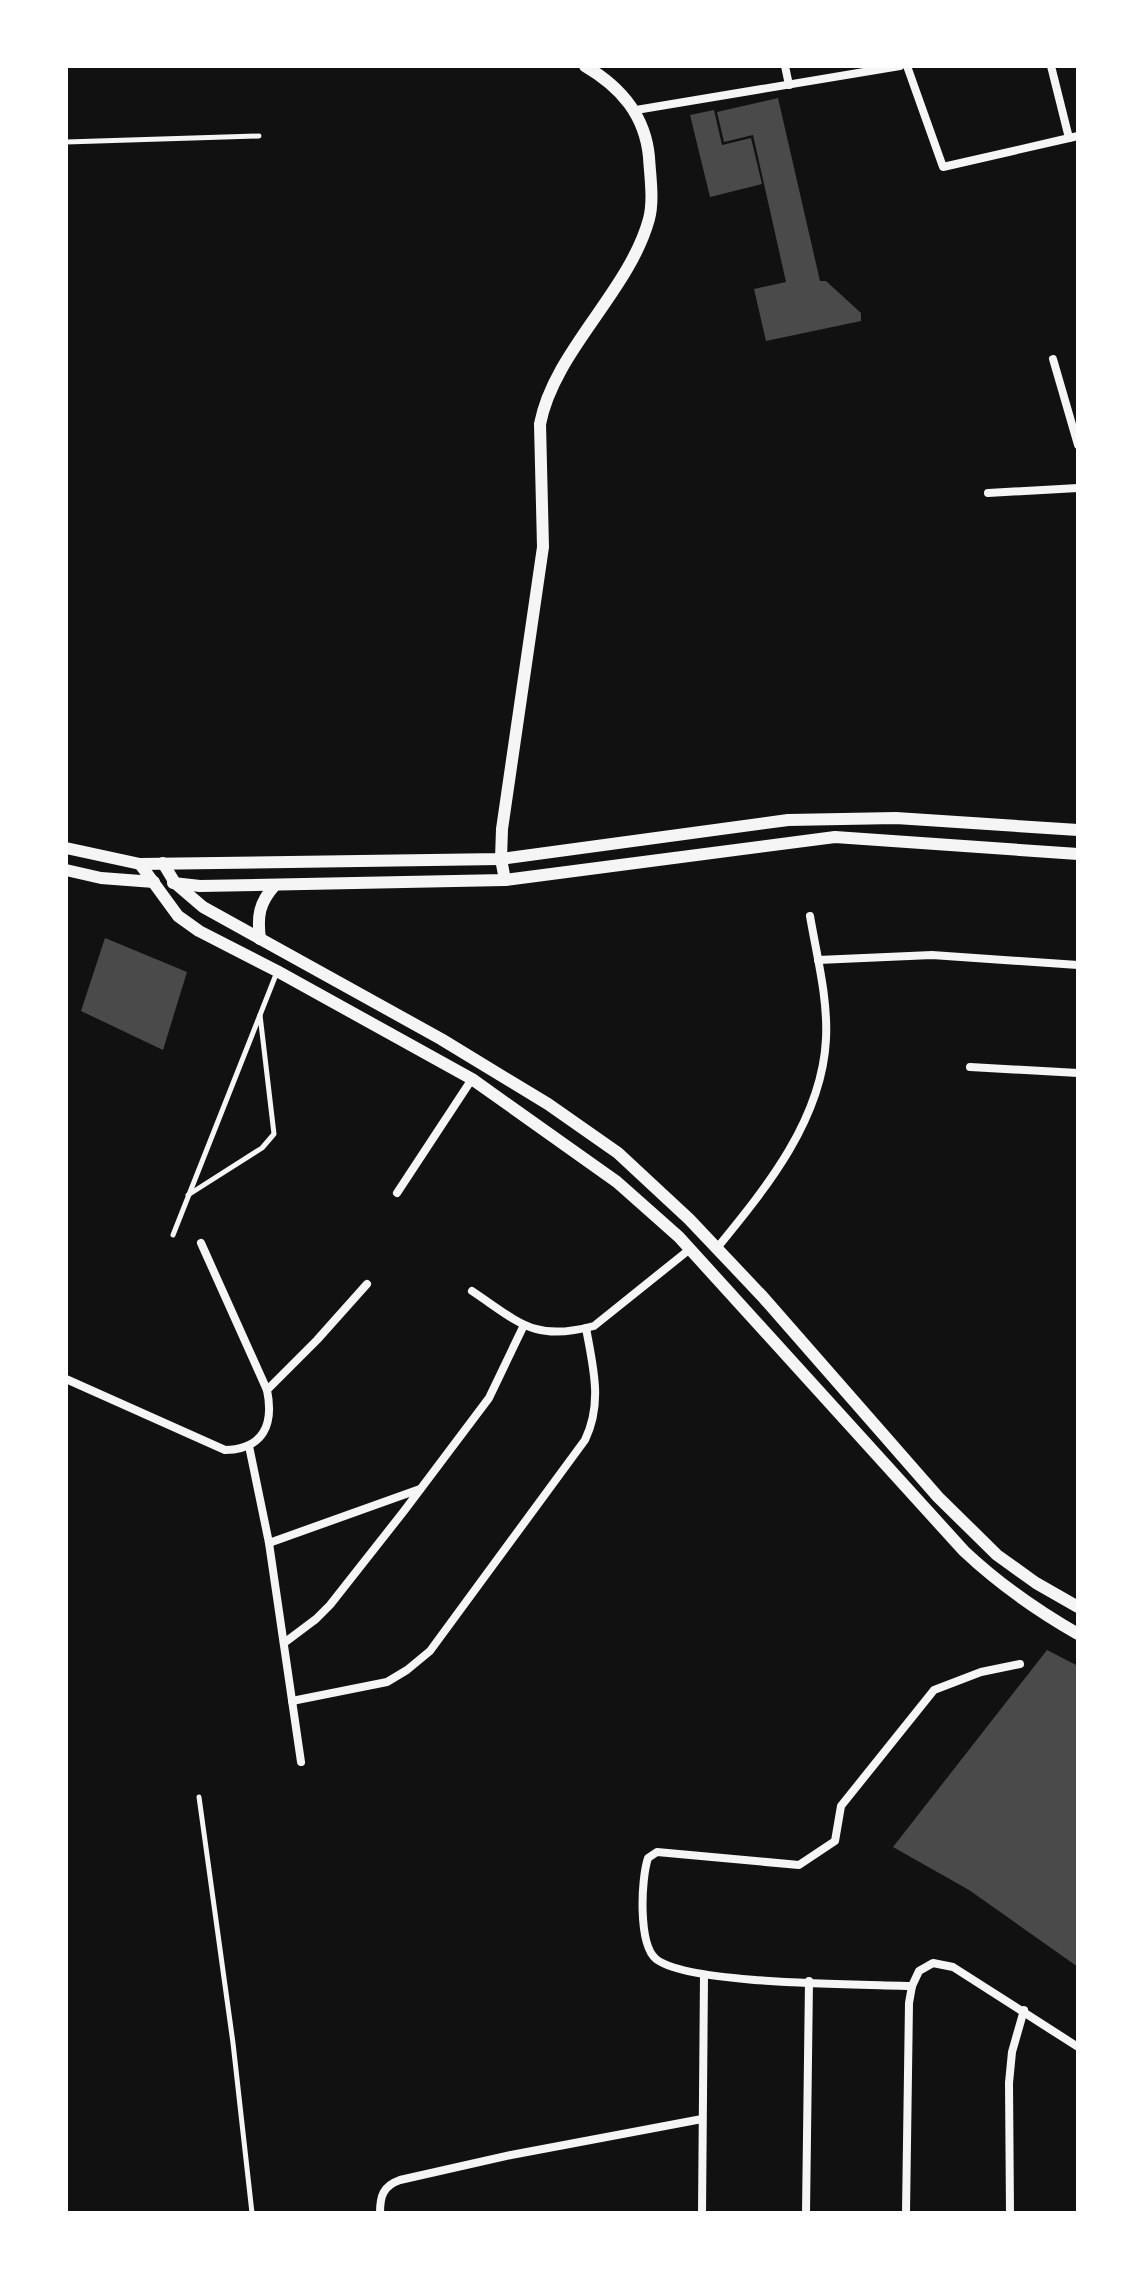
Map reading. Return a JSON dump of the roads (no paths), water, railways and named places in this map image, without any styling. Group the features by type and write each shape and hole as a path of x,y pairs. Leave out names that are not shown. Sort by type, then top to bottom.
{"street":[{"path":"505,880 501,859 502,829 543,547 542,410 556,381 637,254 650,215 648,144 636,110 621,93 585,66"},
{"path":"785,66 789,85"},
{"path":"636,110 900,66"},
{"path":"907,66 943,167 1073,137 1051,66"},
{"path":"1053,359 1078,445"},
{"path":"988,493 1078,488"},
{"path":"66,848 140,864 501,859 788,820 896,818 1078,830"},
{"path":"66,870 101,878 175,883 275,885 505,880 835,837 1078,854"},
{"path":"163,863 175,883 203,907 441,1039 548,1104 618,1153 717,1248 948,1506 997,1555 1036,1583 1078,1607"},
{"path":"140,864 150,882 178,916 199,931 472,1079 617,1182 690,1249 964,1551 1006,1589 1078,1634"},
{"path":"260,939 259,911 263,898 275,885"},
{"path":"717,1248 766,1187 815,1097 824,1062 826,1035 824,992 810,916"},
{"path":"818,960 932,955 1078,965"},
{"path":"970,1067 1078,1073"},
{"path":"397,1193 472,1079"},
{"path":"66,1379 225,1450 249,1446 262,1434 270,1422 267,1390 201,1243"},
{"path":"472,1291 524,1325 541,1332 586,1328 594,1326 690,1249"},
{"path":"267,1390 367,1284"},
{"path":"284,1643 330,1605 489,1398 524,1325"},
{"path":"292,1701 387,1682 407,1670 442,1637 585,1440 594,1422 594,1373 586,1328"},
{"path":"249,1446 269,1543 301,1762"},
{"path":"269,1543 421,1488"},
{"path":"912,1986 704,1976 664,1964 649,1950 645,1935 643,1873 648,1858 657,1852 799,1865 835,1841 841,1806 934,1690 981,1672 1020,1664"},
{"path":"906,2213 909,2125 907,2025 912,1986 919,1971 925,1966 942,1963 953,1967 1078,2047"},
{"path":"702,2213 704,1976"},
{"path":"806,2213 809,1981"},
{"path":"1010,2213 1009,2083 1012,2052 1024,2010"},
{"path":"380,2213 384,2189 400,2180 526,2152 702,2119"}],"lane":[{"path":"66,142 259,136"},
{"path":"173,1235 277,971"},
{"path":"188,1195 262,1148 274,1134 260,1014"},
{"path":"199,1797 233,2043 252,2213"}]}
